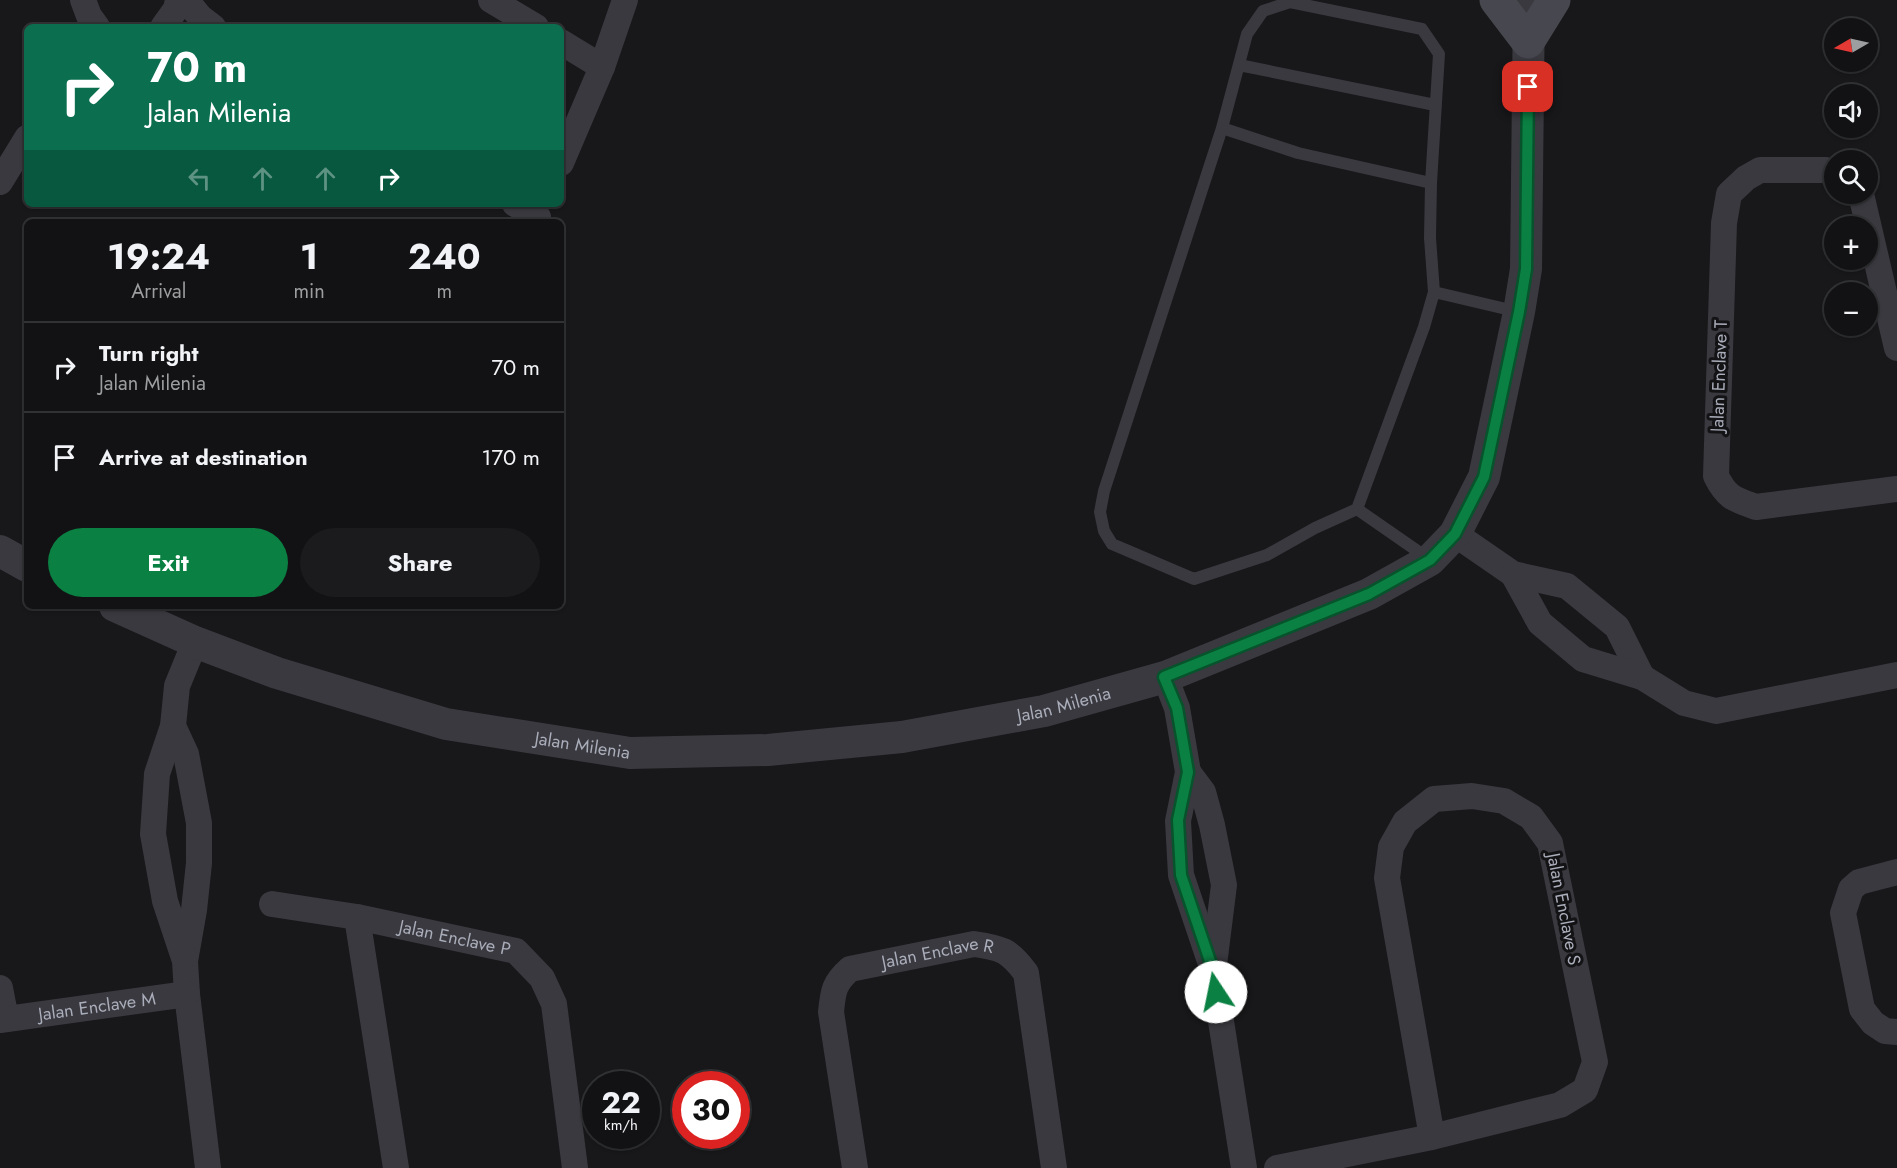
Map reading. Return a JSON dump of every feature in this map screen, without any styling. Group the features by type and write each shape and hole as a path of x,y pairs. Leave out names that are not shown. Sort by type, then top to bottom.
{"main road":[{"path":"1496,0 1528,42 1554,0"}],"street":[{"path":"165,24 176,9 178,0"},
{"path":"186,0 209,24"},
{"path":"491,0 531,24"},
{"path":"564,156 602,67 625,0"},
{"name":"Jalan Milenia","path":"122,609 195,642 277,673 446,724 630,753 768,750 902,737 1044,711 1164,677 1369,594 1430,560 1455,534 1484,477 1526,269 1529,0"},
{"path":"564,44 602,67"},
{"path":"1,177 24,142"},
{"name":"Jalan Enclave T","path":"1824,170 1760,170 1746,178 1729,194 1724,223 1716,476 1724,492 1741,502 1756,507 1897,489"},
{"path":"1863,204 1897,348"},
{"path":"522,207 539,214"},
{"path":"1455,534 1513,574 1567,586 1617,627 1642,677"},
{"path":"0,551 24,564"},
{"path":"1513,574 1540,623 1574,652 1583,658 1642,677 1684,703 1716,711 1897,675"},
{"path":"185,961 165,901 153,834 157,774 173,726 177,686 195,642"},
{"path":"1164,677 1177,708 1188,772 1178,820 1181,875 1213,970 1244,1168"},
{"path":"173,726 186,754 199,823 199,863 185,961 208,1168"},
{"path":"1188,772 1203,792 1224,885 1213,970"},
{"name":"Jalan Enclave S","path":"1277,1168 1432,1137 1560,1105 1585,1090 1594,1062 1550,843 1531,817 1504,801 1473,796 1434,799 1405,822 1391,847 1387,878 1432,1137"},
{"path":"1897,872 1859,882 1851,889 1843,913 1862,1010 1873,1023 1885,1031 1897,1032"},
{"name":"Jalan Enclave P","path":"272,904 357,917 516,951 542,978 554,1004 575,1168"},
{"path":"357,917 396,1168"},
{"name":"Jalan Enclave R","path":"855,1168 831,1012 833,992 839,979 850,969 974,944 993,946 1012,955 1026,973 1054,1168"},
{"name":"Jalan Enclave M","path":"0,988 3,1020 187,994"}],"lane":[{"path":"1290,2 1422,29 1439,54 1435,105 1430,237 1434,292 1424,327 1357,509 1315,528 1268,555 1194,579 1112,544 1104,531 1100,512 1104,491 1222,128 1247,34 1263,11 1290,2"},
{"path":"1239,65 1435,105"},
{"path":"1222,128 1298,153 1431,183"},
{"path":"1434,292 1519,312"},
{"path":"1357,509 1430,560"}],"route":[{"path":"1216,992 1213,970 1181,875 1178,820 1188,772 1177,708 1164,677 1369,594 1430,560 1455,534 1484,477 1519,312 1526,269 1528,87"}]}
